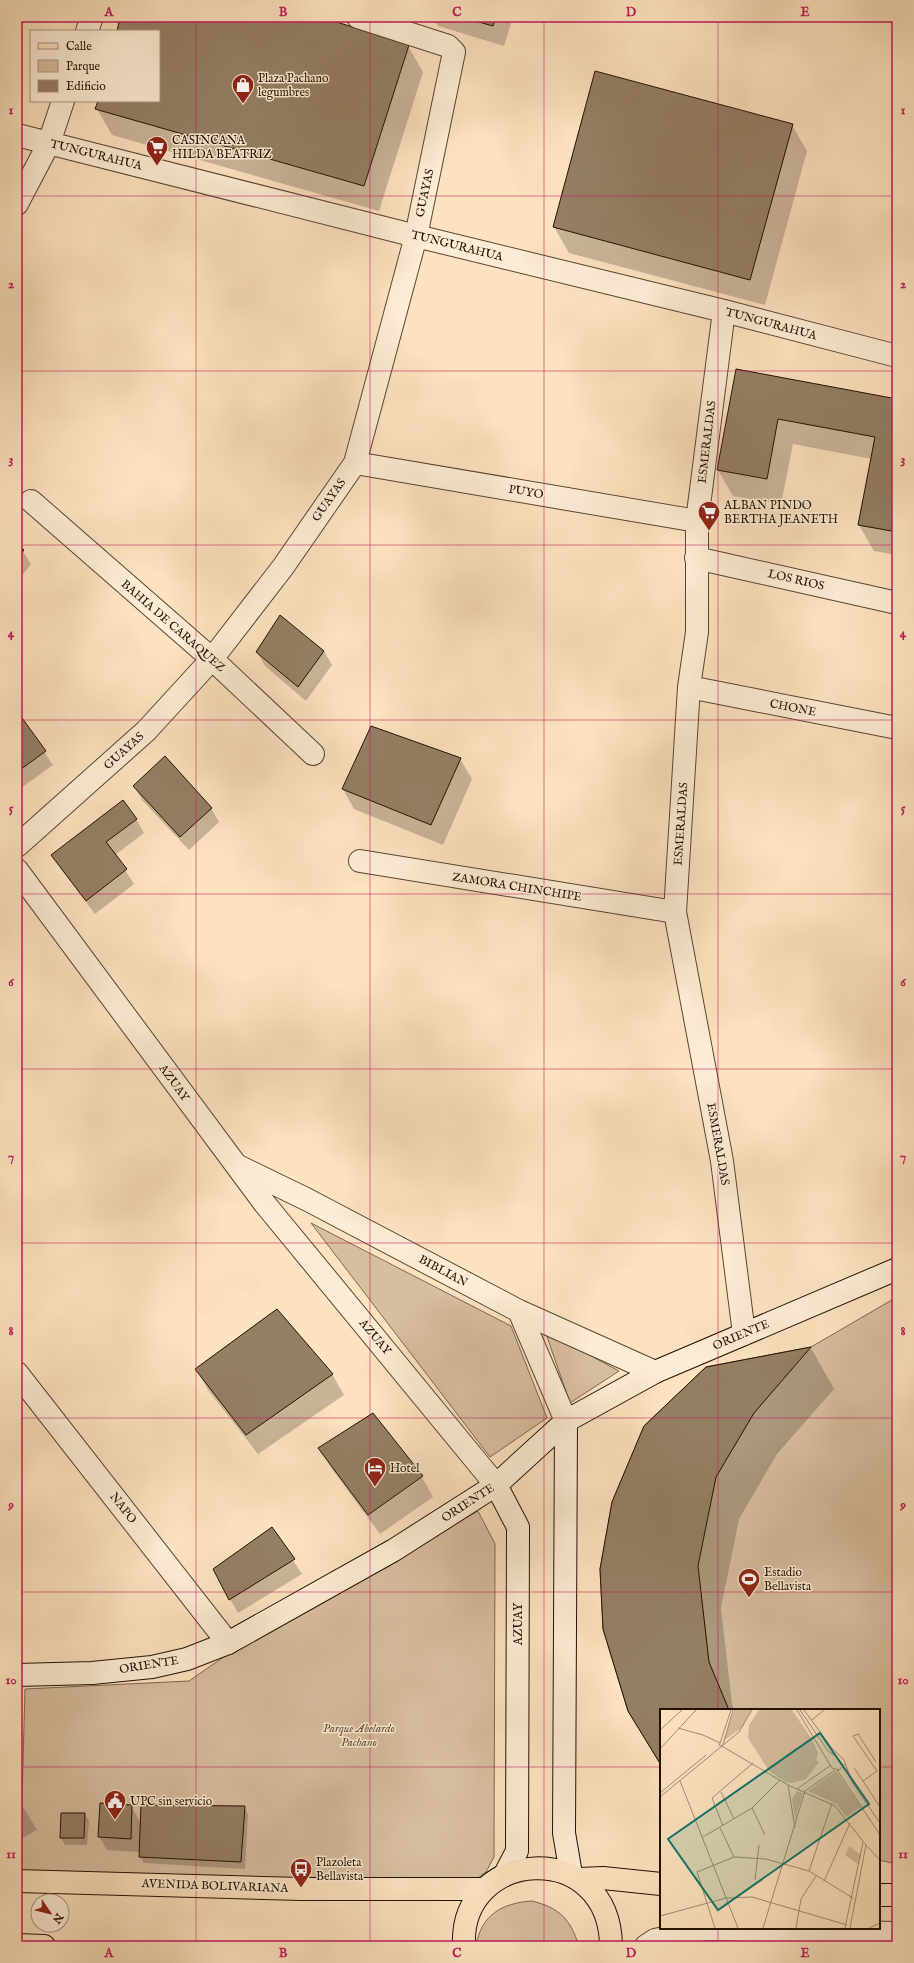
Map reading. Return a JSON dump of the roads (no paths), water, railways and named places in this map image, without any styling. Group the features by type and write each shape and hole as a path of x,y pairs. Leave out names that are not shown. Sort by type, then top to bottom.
{"main road":[{"path":"464,1946 464,1933 470,1910 484,1889 505,1874 538,1866 575,1877 603,1878 660,1884"},
{"path":"575,1877 594,1893 606,1910 611,1930 611,1946"},
{"name":"AVENIDA BOLIVARIANA","path":"17,1881 301,1889 484,1889"},
{"path":"880,1895 897,1895"},
{"path":"17,1945 44,1946"}],"street":[{"path":"87,30 92,17"},
{"name":"GUAYAS","path":"17,846 146,731 212,659 283,567 355,463 416,236 454,52 448,46 358,17"},
{"path":"17,204 49,143 63,102"},
{"name":"TUNGURAHUA","path":"17,135 416,236 724,311 897,356"},
{"name":"ESMERALDAS","path":"724,311 697,521 697,632 689,687 675,912 722,1161 744,1334"},
{"name":"PUYO","path":"355,463 697,521"},
{"name":"BAHIA DE CARAQUEZ","path":"31,501 212,659 313,754"},
{"name":"LOS RIOS","path":"696,558 897,603"},
{"name":"CHONE","path":"689,687 897,728"},
{"name":"ZAMORA CHINCHIPE","path":"360,861 675,912"},
{"name":"AZUAY","path":"17,870 265,1204 496,1485 518,1527 518,1851 505,1874"},
{"name":"BIBLIAN","path":"234,1164 306,1199 520,1311 655,1372"},
{"name":"ORIENTE","path":"17,1675 92,1673 152,1667 187,1659 228,1643 394,1550 496,1485 566,1421 655,1372 897,1269"},
{"path":"520,1311 566,1421 564,1833 575,1877"},
{"name":"NAPO","path":"17,1373 228,1643"},
{"path":"646,1946 656,1940 705,1929 897,1933"}],"place":[{"name":"Plaza Pachano legumbres","path":"243,104"},
{"name":"CASINCANA HILDA BEATRIZ","path":"157,166"},
{"name":"ALBAN PINDO BERTHA JEANETH","path":"709,532"},
{"name":"Hotel","path":"375,1488"},
{"name":"Estadio Bellavista","path":"749,1598"},
{"name":"UPC sin servicio","path":"115,1820"},
{"name":"Plazoleta Bellavista","path":"301,1888"}],"park label":[{"name":"Parque Abelardo Pachano","path":"359,1735"}]}
